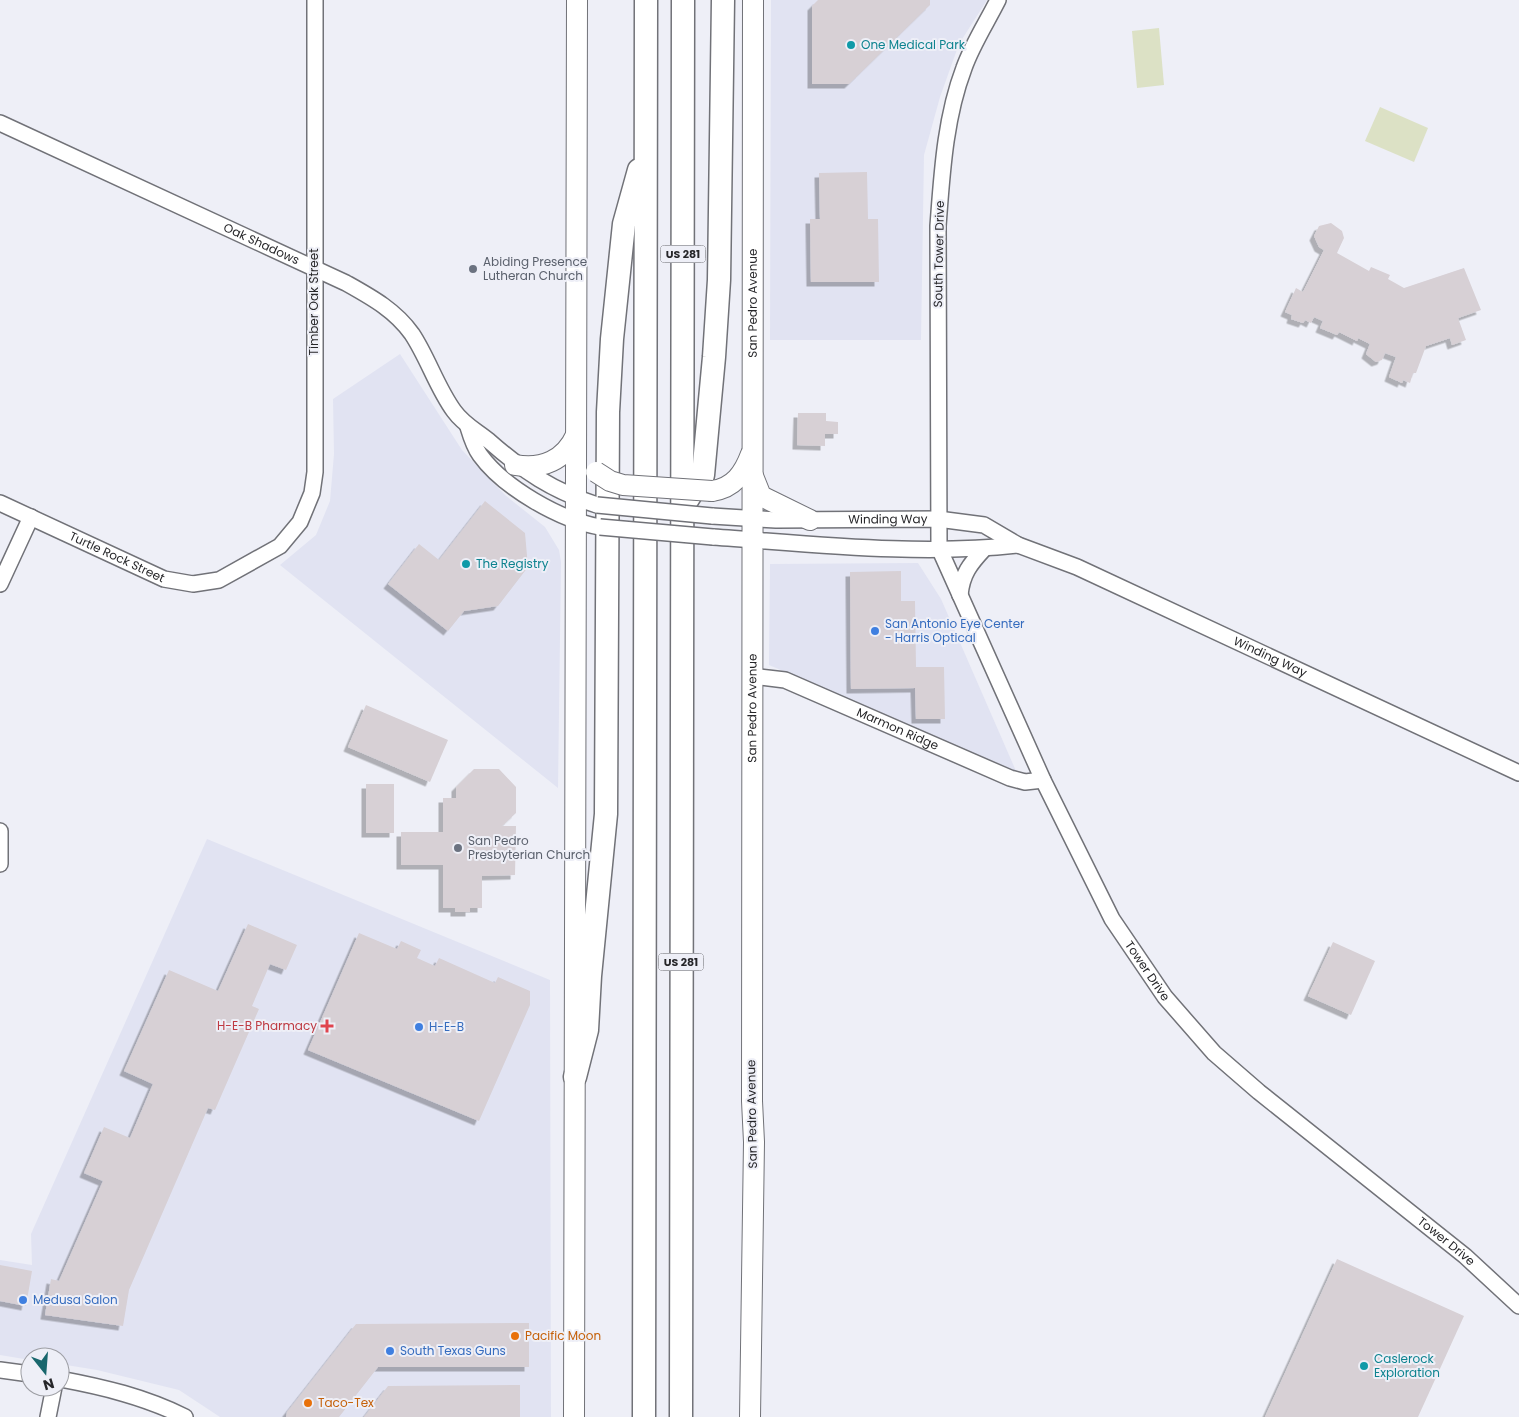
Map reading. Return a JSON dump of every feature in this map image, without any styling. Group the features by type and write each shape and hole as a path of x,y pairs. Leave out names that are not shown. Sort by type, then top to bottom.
{"highway":[{"name":"US 281","path":"644,1417 646,0"},
{"name":"US 281","path":"681,1417 683,0"},
{"path":"682,508 703,475 714,357 719,280 723,0"},
{"path":"575,1077 587,1030 590,976 606,814 608,412 612,340 624,224 646,142"}],"main road":[{"path":"574,1417 577,0"},
{"name":"San Pedro Avenue","path":"750,1417 754,1142 752,1101 753,0"},
{"path":"515,465 534,466 553,461 565,453 576,439"},
{"path":"576,439 587,462 606,480 623,485 712,491 724,488 736,481 746,468 752,450"},
{"path":"753,476 761,496 810,520"}],"street":[{"name":"Timber Oak Street","path":"238,570 280,546 300,522 312,493 315,472 316,0"},
{"name":"South Tower Drive","path":"938,519 938,226 942,174 949,120 964,68 998,0"},
{"name":"Oak Shadows","path":"0,123 374,299 400,320 413,335 446,398 468,427 482,457 507,481 551,510 575,521 600,527 713,536 752,529"},
{"name":"Oak Shadows","path":"468,427 487,440 515,465 545,484 576,498 597,505 712,516 752,529"},
{"name":"Turtle Rock Street","path":"0,503 164,578 193,584 219,580 238,570"},
{"path":"0,584 32,517"},
{"name":"Winding Way","path":"752,529 810,520 836,519 938,519 984,525 1018,545 1077,568 1519,773"},
{"path":"836,519 837,545"},
{"name":"Tower Drive","path":"938,519 939,548 1043,780 1112,919 1165,997 1214,1053 1259,1092 1465,1256 1519,1306"},
{"name":"Winding Way","path":"752,529 837,545 867,548 984,549 1018,545"},
{"path":"960,595 961,582 966,569 984,549"},
{"name":"Marmon Ridge","path":"752,676 785,680 1010,778 1025,782 1043,780"},
{"path":"0,831 0,864"},
{"path":"0,1370 20,1373"},
{"path":"70,1381 102,1387 139,1398 185,1417"},
{"path":"48,1417 52,1397"}],"shaded area":[{"path":"771,0 987,0 959,44 940,97 924,155 921,340 770,340"},
{"path":"400,354 462,450 505,495 545,527 559,550 561,562 558,788 280,565 316,535 330,501 334,454 333,399"},
{"path":"918,563 941,599 1016,771 769,665 770,564"},
{"path":"207,839 550,980 551,1417 220,1417 179,1390 97,1370 70,1366 70,1347 20,1347 20,1358 0,1355 0,1260 32,1265 31,1234"}],"green space":[{"path":"1159,28 1164,85 1137,88 1132,31"},
{"path":"1380,107 1428,128 1414,162 1365,141"}],"building":[{"name":"One Medical Park","path":"818,0 930,0 930,5 849,84 812,84 812,6"},
{"path":"867,172 868,219 878,219 879,282 811,282 810,219 820,219 819,173"},
{"path":"1331,223 1342,231 1344,238 1337,253 1369,271 1371,267 1390,275 1388,279 1404,288 1464,268 1481,310 1458,318 1466,340 1452,345 1450,338 1426,346 1416,373 1413,373 1410,383 1403,380 1402,383 1389,377 1396,357 1385,353 1382,360 1376,362 1366,354 1370,344 1358,338 1357,341 1339,332 1337,335 1320,328 1323,321 1314,317 1311,323 1305,320 1303,323 1291,319 1292,315 1285,312 1296,288 1303,292 1324,250 1319,247 1314,236 1319,226"},
{"path":"798,413 826,413 826,421 838,422 838,434 825,434 825,446 797,445"},
{"name":"The Registry","path":"485,501 525,533 528,567 498,606 464,611 448,631 388,584 419,544 439,560"},
{"path":"901,571 901,601 915,601 916,667 944,667 945,719 916,719 915,688 851,689 850,572"},
{"path":"366,705 448,740 430,782 348,747"},
{"name":"San Pedro Presbyterian Church","path":"474,769 499,769 516,787 516,813 502,826 516,826 515,875 482,876 482,908 470,908 470,912 455,912 455,908 443,908 443,865 401,865 401,832 443,832 443,798 456,798 456,787"},
{"path":"366,784 394,784 394,833 366,833"},
{"path":"248,924 297,945 286,970 270,964 252,1006 259,1009 215,1110 208,1108 129,1290 123,1326 45,1315 51,1279 59,1281 103,1181 84,1173 104,1127 130,1138 153,1084 124,1071 169,970 218,991"},
{"name":"H-E-B","path":"359,933 397,949 401,941 421,950 417,958 435,966 439,958 495,983 498,977 530,991 530,1005 479,1121 308,1050"},
{"path":"1333,942 1375,961 1351,1015 1308,996"},
{"name":"Caslerock Exploration","path":"1337,1259 1464,1316 1418,1417 1265,1417"},
{"path":"0,1265 32,1271 26,1306 0,1301"},
{"path":"529,1323 529,1367 378,1367 339,1417 286,1417 287,1412 356,1324"},
{"path":"520,1385 520,1417 364,1417 388,1386"}],"place":[{"name":"One Medical Park","path":"851,45"},
{"name":"Abiding Presence Lutheran Church","path":"473,269"},
{"name":"The Registry","path":"466,564"},
{"name":"San Antonio Eye Center - Harris Optical","path":"875,631"},
{"name":"San Pedro Presbyterian Church","path":"458,848"},
{"name":"H-E-B Pharmacy","path":"327,1026"},
{"name":"H-E-B","path":"419,1027"},
{"name":"Medusa Salon","path":"23,1300"},
{"name":"Pacific Moon","path":"515,1336"},
{"name":"South Texas Guns","path":"390,1351"},
{"name":"Caslerock Exploration","path":"1364,1366"},
{"name":"Taco-Tex","path":"308,1403"}]}
